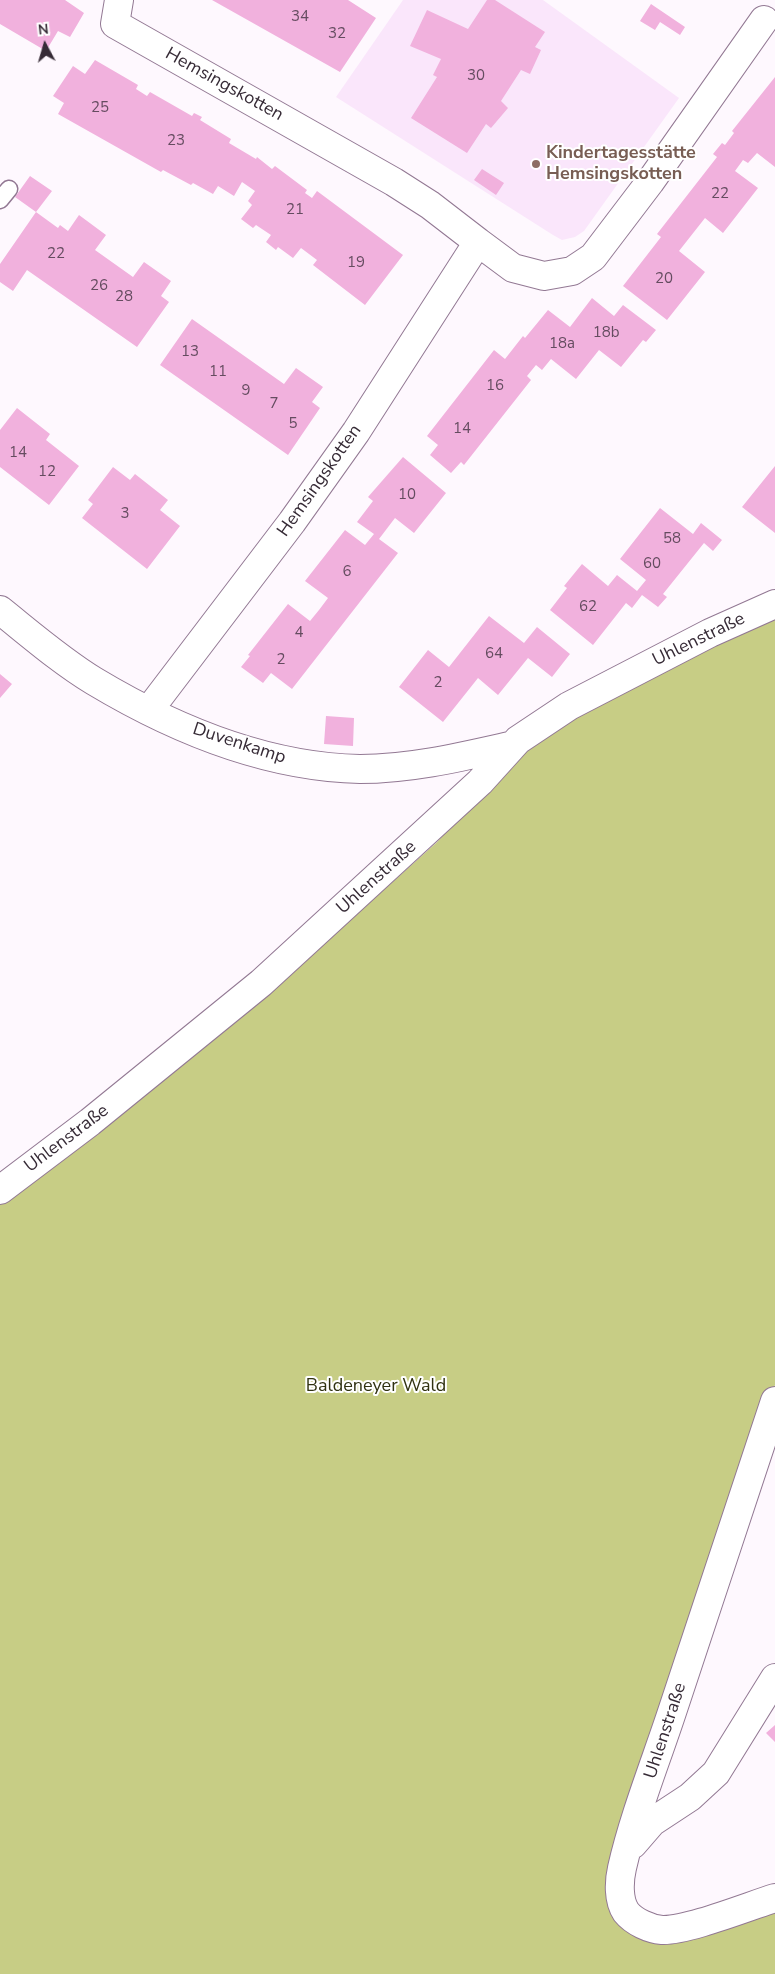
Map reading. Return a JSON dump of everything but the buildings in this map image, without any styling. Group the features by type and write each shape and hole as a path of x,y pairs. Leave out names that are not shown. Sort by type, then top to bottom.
{"street":[{"name":"Hemsingskotten","path":"119,0 115,24 394,182 430,205 513,268 544,276 572,270 593,257 764,20"},
{"name":"Hemsingskotten","path":"149,710 292,522 356,432 478,242"},
{"name":"Uhlenstraße","path":"0,1190 90,1122 262,983 480,782 510,746 538,725 569,706 710,633 775,604"},
{"name":"Duvenkamp","path":"0,610 93,680 149,710 223,743 268,758 313,766 362,769 412,765 510,746"},
{"name":"Uhlenstraße","path":"775,1401 627,1851 620,1882 620,1896 626,1911 635,1920 647,1926 663,1930 682,1927 775,1898"},
{"path":"627,1851 652,1822 690,1797 716,1773 775,1678"}],"shaded area":[{"name":"Kindertagesstätte Hemsingskotten","path":"403,0 543,0 679,98 584,231 575,237 562,240 336,97"}],"green space":[{"name":"Baldeneyer Wald","path":"775,612 775,1385 729,1517 640,1795 629,1926 775,1904 775,1974 0,1974 0,1198 279,984 436,843 539,732"}],"place":[{"name":"Kindertagesstätte Hemsingskotten","path":"536,164"}]}
